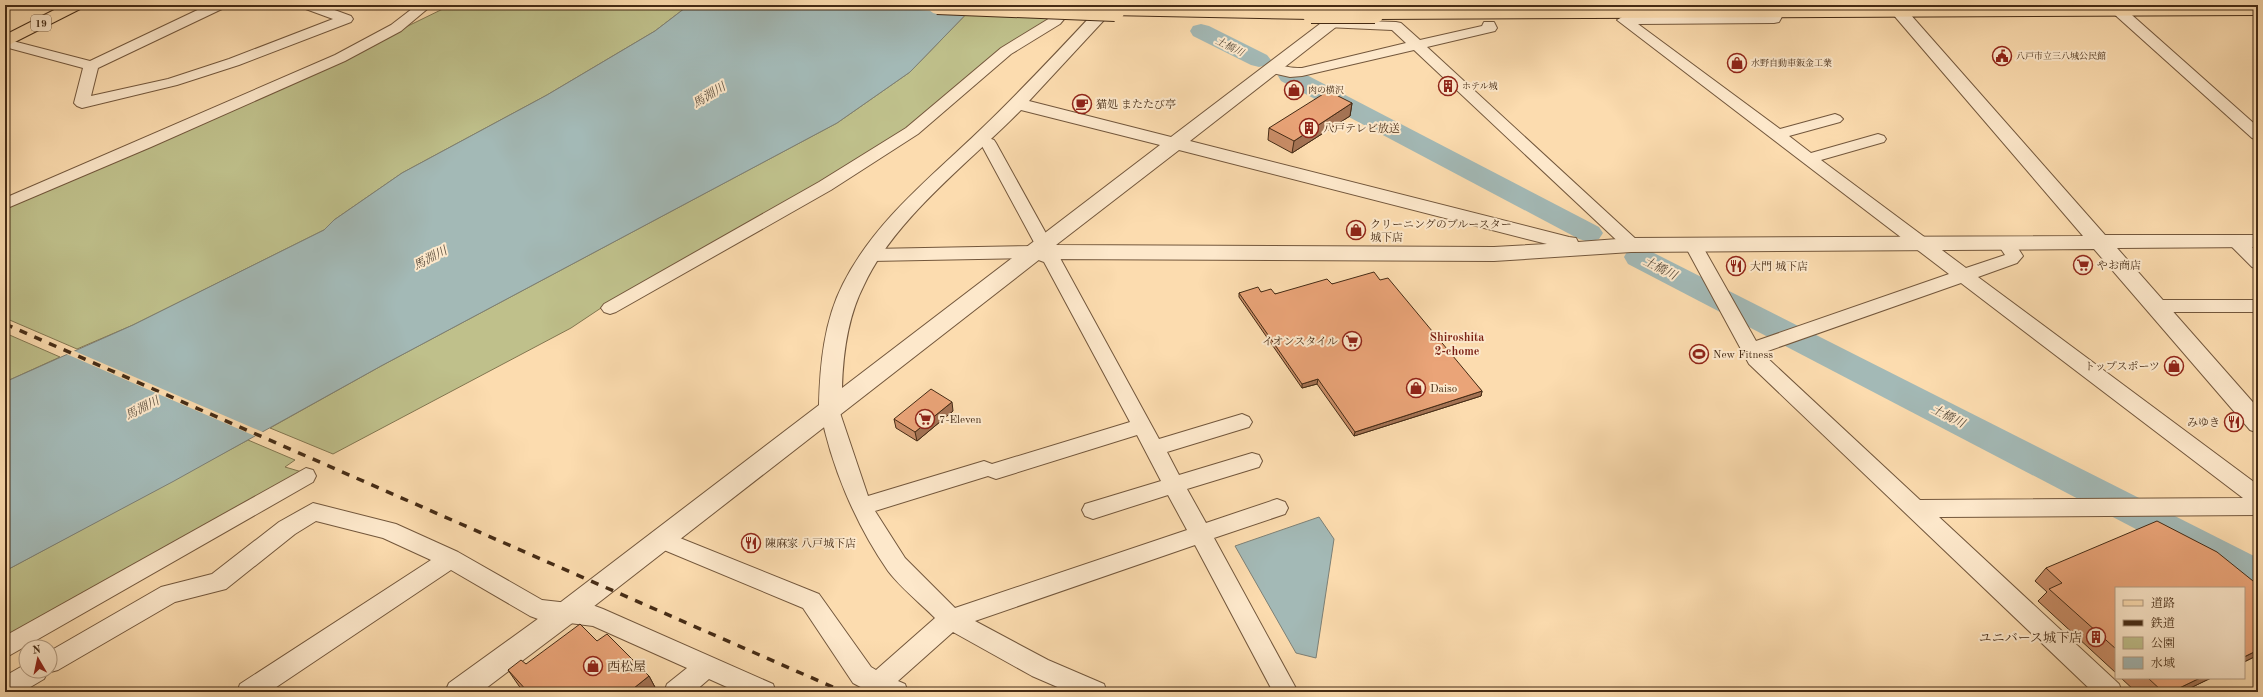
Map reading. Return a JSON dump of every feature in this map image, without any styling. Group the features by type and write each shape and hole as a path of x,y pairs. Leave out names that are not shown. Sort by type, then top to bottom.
{"main road":[{"name":"19","path":"5,32 58,5"},
{"name":"19","path":"5,42 76,5"},
{"path":"937,5 1113,8 1311,14 1777,13 1897,9 2119,11 2258,10"}],"street":[{"path":"5,42 91,66 219,5"},
{"path":"91,66 82,103 172,82 234,62 346,19 308,5"},
{"path":"5,204 98,166 306,72 402,25 426,5"},
{"path":"610,308 825,186 912,130 1006,51 1055,21 1069,5"},
{"path":"1095,692 1040,668 952,619 897,565 861,507 834,429 830,409 830,374 835,338 853,285 871,255 907,211 981,140 1016,103 1113,8"},
{"path":"1897,9 2258,424"},
{"path":"2119,11 2255,129"},
{"path":"1777,13 1774,19 1624,20 2258,497"},
{"path":"459,692 566,613 660,539 1040,249 1333,22 1396,26 1632,245"},
{"path":"1273,69 1290,73 1302,72 1490,28 1490,25"},
{"path":"1016,103 1589,248"},
{"path":"1778,135 1835,119"},
{"path":"1809,158 1878,139"},
{"path":"981,140 988,143 1040,249 1051,258 1286,692"},
{"path":"2236,241 2258,263"},
{"path":"871,255 1040,249 1494,254 1632,245 2258,241"},
{"path":"1750,350 2011,259 2014,256 2006,243"},
{"path":"1692,244 1750,350 1761,364 2110,692"},
{"path":"2156,306 2258,306"},
{"path":"1154,448 1242,422"},
{"path":"861,507 1142,426"},
{"path":"1093,510 1252,461"},
{"path":"5,648 306,476"},
{"path":"1914,509 2258,506"},
{"path":"660,539 811,601 862,675 887,688 952,619 1201,536 1277,508"},
{"path":"58,658 169,594 218,582 288,528 313,512 388,530 450,559 538,609 595,616 764,692"},
{"path":"249,692 450,559"},
{"path":"676,692 706,666"},
{"path":"5,689 22,679"}],"green space":[{"path":"451,5 689,5 655,31 547,95 402,173 334,220 324,230 133,325 77,349 5,318 5,209 118,161 230,110"},
{"path":"975,5 1061,5 1048,20 908,129 823,184 604,306 571,328 333,454 270,428 381,366 837,123 910,72"},
{"path":"5,333 60,357 5,382"},
{"path":"248,440 295,460 285,467 302,472 5,642 5,571"}],"water":[{"name":"馬淵川","path":"689,5 975,5 910,72 837,123 381,366 174,481 5,571 5,382 133,325 324,230 334,220 402,173 547,95 655,31"},
{"path":"1319,517 1334,539 1316,658 1296,653 1235,546"}],"pier":[{"path":"831,5 977,5 971,13"},
{"path":"72,350 265,433 257,437 64,353"}],"building":[{"path":"1328,91 1352,103 1294,141 1269,128"},
{"name":"イオンスタイル","path":"1374,272 1380,280 1388,278 1482,391 1355,432 1318,379 1302,384 1239,293 1258,287 1261,292 1271,289 1275,294 1327,279 1332,284"},
{"path":"931,389 952,402 915,432 894,419"},
{"name":"ユニバース城下店","path":"2157,521 2217,552 2258,585 2258,650 2245,656 2245,587 2115,587 2115,648 2049,589 2062,583 2046,568"},
{"name":"西松屋","path":"580,624 597,641 607,634 649,676 629,692 528,692 508,670 521,660 526,664"},
{"path":"2149,679 2198,679 2171,692 2163,692"}],"waterway":[{"name":"土橋川","path":"1201,31 1259,60"},
{"name":"土橋川","path":"1290,76 1589,233"},
{"name":"土橋川","path":"1638,257 2258,575"}],"railway":[{"path":"5,324 844,692"}],"place":[{"name":"八戸市立三八城公民館","path":"2002,56"},
{"name":"水野自動車鈑金工業","path":"1737,63"},
{"name":"ホテル城","path":"1448,86"},
{"name":"肉の横沢","path":"1294,90"},
{"name":"猫処 またたび亭","path":"1082,104"},
{"name":"八戸テレビ放送","path":"1309,128"},
{"name":"クリーニングのブルースター 城下店","path":"1356,230"},
{"name":"やお商店","path":"2083,265"},
{"name":"大門 城下店","path":"1736,266"},
{"name":"イオンスタイル","path":"1352,341"},
{"name":"New Fitness","path":"1699,354"},
{"name":"トップスポーツ","path":"2174,366"},
{"name":"Daiso","path":"1416,388"},
{"name":"7-Eleven","path":"925,419"},
{"name":"みゆき","path":"2234,422"},
{"name":"陳麻家 八戸城下店","path":"751,543"},
{"name":"ユニバース城下店","path":"2096,637"},
{"name":"西松屋","path":"593,666"}],"district":[{"name":"Shiroshita 2-chome","path":"1457,344"}]}
